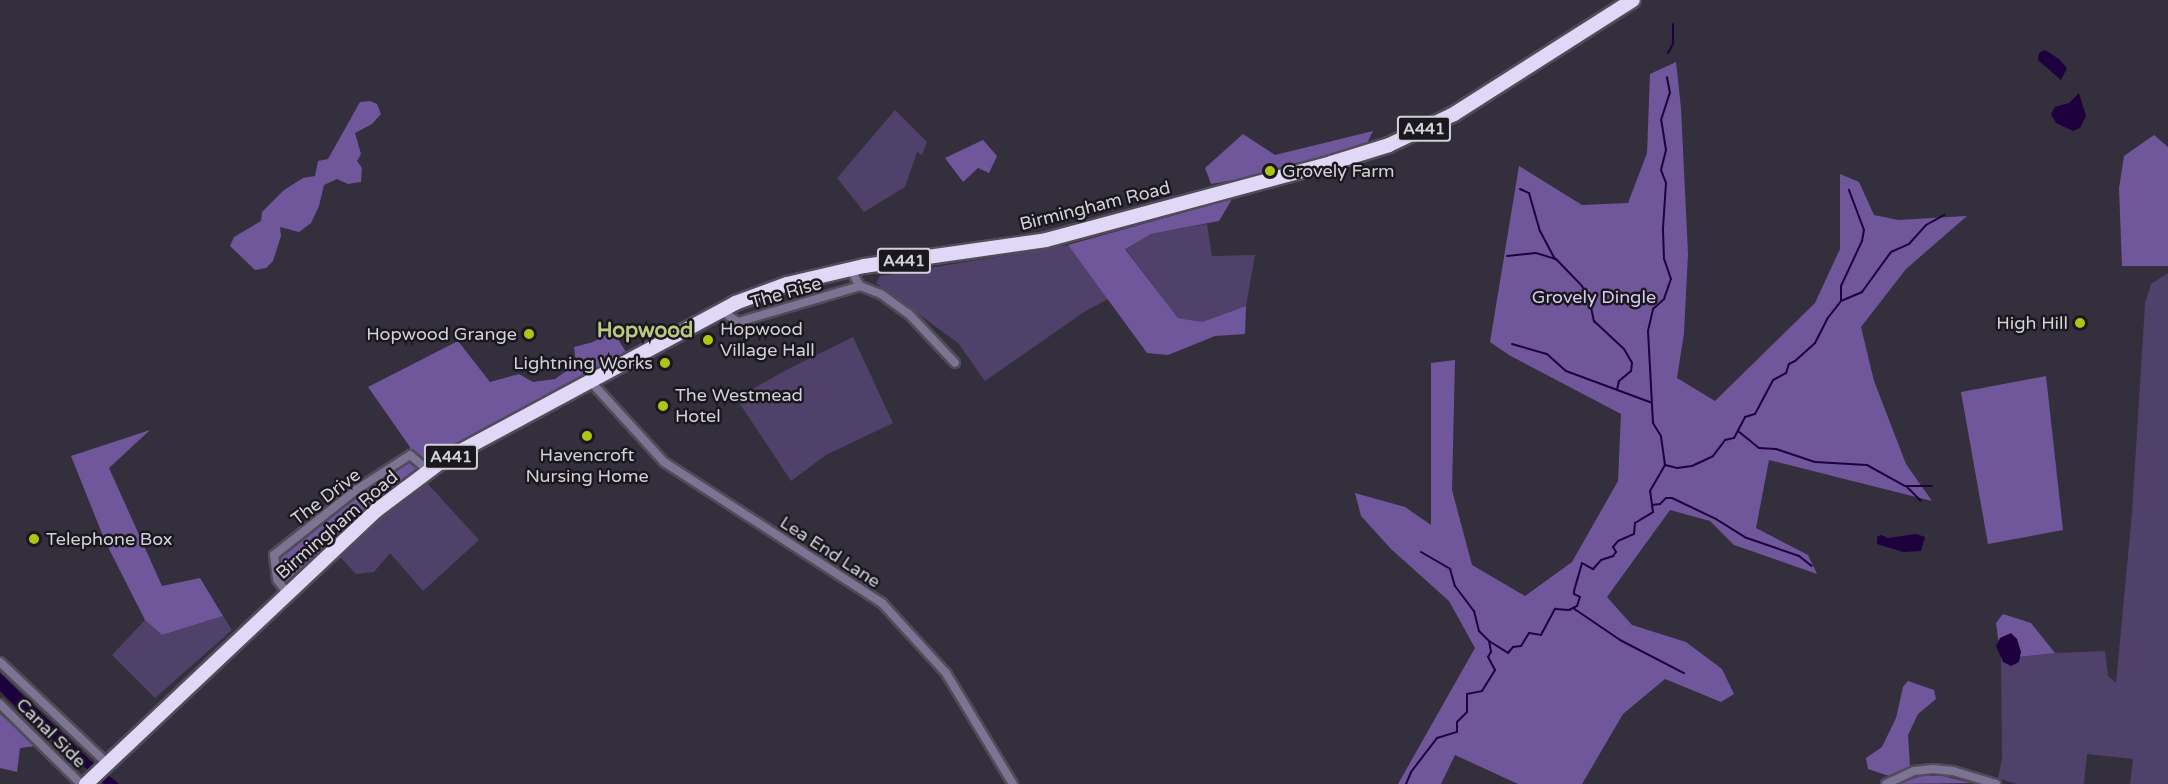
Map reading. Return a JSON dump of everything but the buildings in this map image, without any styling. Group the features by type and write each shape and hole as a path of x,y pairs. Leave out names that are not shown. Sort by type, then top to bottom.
{"highway":[{"name":"Birmingham Road","path":"107,765 287,592 377,510 442,461 722,311 760,292 850,269 1046,240 1331,163 1389,145 1454,114 1633,0"},
{"name":"A441","path":"86,783 107,765"}],"street":[{"path":"850,269 860,286 881,294 909,314 955,363"},
{"name":"The Rise","path":"722,311 738,322 860,286"},
{"name":"Lea End Lane","path":"591,382 664,462 882,603 946,673 1013,784"},
{"name":"The Drive","path":"287,592 277,579 274,555 356,490 410,455 429,471"},
{"path":"0,662 107,765"},
{"name":"Canal Side","path":"0,704 86,783"},
{"path":"1886,784 1914,771 1933,769 1953,771 1996,784"}],"shaded area":[{"path":"2045,50 2059,59 2067,68 2061,80 2038,60 2039,53"},
{"path":"2079,93 2086,116 2080,128 2073,131 2056,123 2051,114 2055,107 2069,103"},
{"path":"895,110 927,142 922,155 917,152 905,187 864,212 837,178"},
{"path":"1207,224 1212,256 1255,255 1246,306 1202,322 1178,318 1125,248 1151,234"},
{"path":"1068,245 1108,299 1084,312 985,381 958,343 876,283 880,276"},
{"path":"2168,273 2168,784 2130,784 2133,759 2087,754 2084,784 2016,784 1998,778 2002,759 2001,659 2055,653 2105,651 2108,676 2116,683 2132,513 2145,304 2151,284"},
{"path":"853,337 893,423 826,455 791,481 736,398"},
{"path":"428,484 479,540 423,591 390,553 374,572 356,574 340,557 392,506"},
{"path":"1916,534 1925,537 1921,551 1903,552 1877,544 1877,537 1881,535 1888,538"},
{"path":"223,616 232,630 155,698 112,655 145,620 162,635"},
{"path":"2011,633 2017,639 2021,652 2019,662 2011,666 2003,662 1996,646 2000,638"},
{"path":"0,673 92,762 119,784 104,784 21,712 0,691"}],"green space":[{"name":"Grovely Dingle","path":"1676,62 1681,108 1688,254 1684,333 1677,378 1715,401 1815,303 1840,249 1840,174 1859,182 1874,215 1898,220 1967,216 1906,269 1861,327 1874,381 1906,464 1932,501 1769,460 1756,528 1808,555 1817,574 1734,545 1710,521 1670,510 1607,597 1632,625 1686,642 1722,669 1734,694 1721,702 1665,679 1623,714 1582,784 1518,784 1455,755 1441,784 1398,784 1475,648 1449,601 1391,549 1361,516 1355,493 1405,507 1431,525 1431,363 1455,360 1452,490 1472,565 1525,596 1572,562 1618,481 1621,414 1509,355 1490,342 1519,166 1582,205 1628,203 1647,153 1650,74"},
{"path":"370,101 377,104 381,114 372,124 355,133 361,154 357,161 362,168 361,182 348,184 337,179 324,185 319,206 311,223 299,232 280,227 281,236 273,261 266,268 255,270 230,246 234,237 261,221 262,212 284,190 303,178 315,176 318,161 328,159 360,102"},
{"path":"1373,131 1366,145 1246,178 1211,184 1205,168 1243,134 1275,155"},
{"path":"2154,135 2168,147 2168,266 2122,266 2119,188 2124,156"},
{"path":"983,140 997,156 989,173 978,168 963,182 945,158"},
{"path":"1232,199 1219,221 1151,234 1125,249 1178,318 1202,322 1246,306 1245,334 1215,336 1168,355 1147,353 1068,245"},
{"path":"613,331 626,352 496,426 375,504 285,583 280,577 277,558 344,505 408,461 410,447 368,387 458,341 490,382 519,374 533,382 555,379 576,364 574,347 593,342"},
{"path":"2046,376 2063,530 1988,544 1961,392"},
{"path":"150,430 109,468 162,586 200,578 223,616 162,635 145,620 105,541 71,456"},
{"path":"2003,614 2031,623 2055,653 2001,659 1996,623"},
{"path":"1908,681 1934,690 1936,699 1918,714 1908,735 1910,766 1889,776 1868,769 1866,758 1882,747 1896,718 1903,687"},
{"path":"0,714 36,746 20,748 17,772 0,768"},
{"path":"1921,776 1943,776 1971,783 1899,784"}],"waterway":[{"path":"1668,53 1673,44 1673,24"},
{"path":"1665,465 1661,436 1653,423 1648,331 1653,309 1664,299 1671,279 1664,259 1663,228 1666,183 1661,170 1666,150 1661,120 1670,93 1667,77"},
{"path":"1520,189 1529,193 1540,231 1555,259"},
{"path":"1406,784 1411,772 1437,738 1457,732 1457,722 1467,712 1467,694 1482,691 1495,670 1488,657 1491,652 1489,641 1508,653 1513,647 1521,646 1529,633 1541,635 1555,609 1569,610 1577,606 1580,597 1574,594 1574,591 1582,563 1593,569 1601,560 1613,556 1616,552 1613,547 1618,541 1634,534 1635,523 1653,512 1650,491 1665,465 1677,468 1692,466 1713,456 1725,440 1734,438 1745,417 1755,414 1773,380 1786,373 1789,364 1815,343 1827,319 1841,301 1841,286 1862,241 1864,230 1849,190"},
{"path":"1841,301 1862,292 1891,252 1909,244 1926,225 1944,215"},
{"path":"1507,256 1536,253 1556,259 1582,286 1589,298 1594,321 1624,349 1632,363 1631,371 1619,381 1617,390"},
{"path":"1512,344 1547,354 1566,371 1650,402"},
{"path":"1738,431 1759,448 1776,449 1815,462 1867,465 1905,486 1932,486"},
{"path":"1906,486 1921,501"},
{"path":"1652,505 1660,504 1666,498 1672,498 1716,519 1747,538 1799,556 1812,566"},
{"path":"1421,552 1450,569 1455,586 1474,611 1479,631 1489,641"},
{"path":"1573,608 1620,640 1684,673"}],"place":[{"name":"Grovely Farm","path":"1270,171"},
{"name":"High Hill","path":"2080,323"},
{"name":"Hopwood Grange","path":"529,334"},
{"name":"Hopwood Village Hall","path":"708,340"},
{"name":"Lightning Works","path":"665,363"},
{"name":"The Westmead Hotel","path":"663,406"},
{"name":"Havencroft Nursing Home","path":"587,436"},
{"name":"Telephone Box","path":"34,539"}],"district":[{"name":"Hopwood","path":"645,331"}]}
